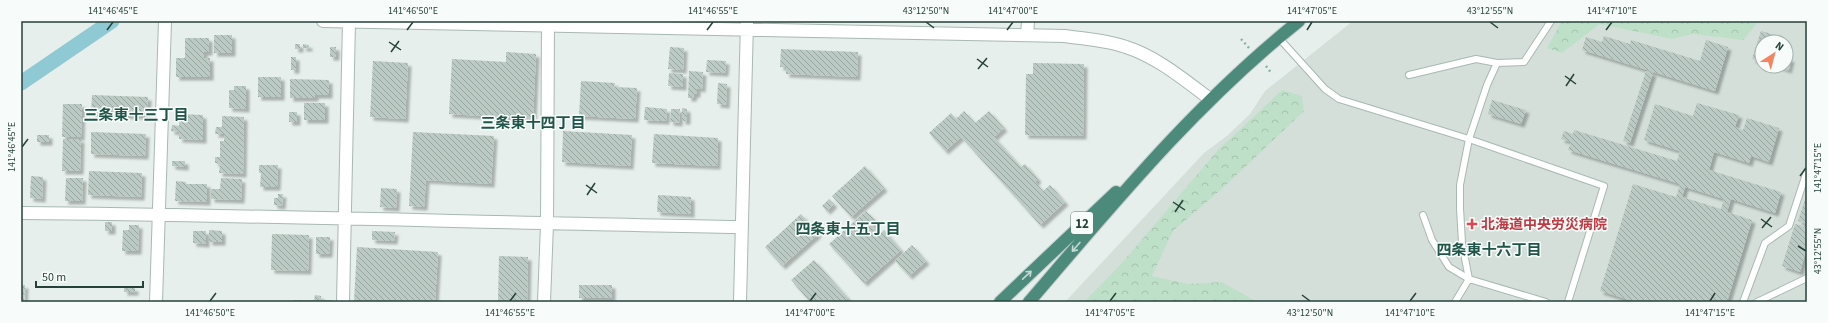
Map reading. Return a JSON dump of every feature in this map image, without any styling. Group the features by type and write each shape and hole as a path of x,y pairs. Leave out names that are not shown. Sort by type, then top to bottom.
{"highway":[{"name":"12","path":"1000,302 1166,144 1240,69 1299,21"},
{"name":"12","path":"1028,302 1166,144"}],"street":[{"path":"156,302 165,21"},
{"path":"323,21 747,26 1065,36 1100,40 1126,47 1152,58 1210,99"},
{"path":"343,302 350,21"},
{"path":"1027,35 1028,21"},
{"path":"544,302 547,224 548,24"},
{"path":"740,302 747,26"},
{"path":"21,213 159,214 547,224 741,227"}],"lane":[{"path":"1409,75 1476,59 1497,63 1524,62 1551,21"},
{"path":"1278,37 1325,89 1339,99 1469,139 1604,186 1568,302"},
{"path":"1455,302 1469,279 1462,243 1460,185 1469,139 1497,63"},
{"path":"1743,302 1765,243 1789,226 1807,171"},
{"path":"1423,215 1432,240 1449,267 1469,279 1546,302"},
{"path":"1757,302 1807,278"}],"shaded area":[{"name":"北海道中央労災病院","path":"1353,21 1807,21 1807,296 1804,302 1065,302 1204,153 1228,135 1250,114 1265,91"}],"green space":[{"path":"1562,21 1759,21 1743,40 1693,34 1672,39 1600,24 1562,53 1547,48"},
{"path":"1282,90 1302,96 1304,111 1223,188 1173,231 1152,276 1188,284 1222,282 1257,302 1084,302 1122,263 1218,150"}],"building":[{"path":"1761,31 1772,34 1760,34"},
{"path":"214,35 232,35 232,53 214,53"},
{"path":"1604,36 1630,44 1631,40 1700,61 1706,40 1728,47 1715,91 1582,50 1586,37 1602,42"},
{"path":"185,38 209,38 209,52 204,52 204,58 185,58"},
{"path":"295,44 300,44 300,49 295,49"},
{"path":"303,44 309,45 309,48 303,48"},
{"path":"330,47 336,47 336,57 330,57"},
{"path":"670,47 684,48 683,70 668,69"},
{"path":"781,49 858,52 857,77 786,74 786,67 780,67"},
{"path":"506,52 536,54 533,119 449,114 452,59 506,62"},
{"path":"291,57 296,57 296,70 291,70"},
{"path":"176,58 210,58 210,77 176,77"},
{"path":"707,60 726,61 725,73 706,72"},
{"path":"373,61 408,63 405,119 370,117"},
{"path":"1033,63 1084,64 1083,136 1025,135 1026,74 1033,74"},
{"path":"689,71 703,72 702,89 697,88 697,94 694,94 693,98 688,98"},
{"path":"1646,71 1653,73 1630,143 1623,141"},
{"path":"669,73 683,74 683,87 668,86"},
{"path":"258,77 281,77 281,97 258,97"},
{"path":"290,79 329,80 329,95 315,95 315,98 290,98"},
{"path":"581,81 615,83 614,87 637,88 635,119 579,116"},
{"path":"718,83 727,84 726,105 717,104"},
{"path":"234,86 246,86 246,109 229,108 229,90 234,90"},
{"path":"92,95 148,97 147,116 91,114"},
{"path":"1492,100 1526,110 1521,124 1488,114"},
{"path":"304,103 325,103 325,120 304,120"},
{"path":"1697,103 1739,115 1735,127 1743,130 1747,118 1779,128 1769,162 1751,156 1749,163 1714,152 1709,170 1781,192 1775,213 1731,199 1727,212 1752,220 1727,302 1636,302 1600,291 1633,184 1676,197 1680,184 1568,150 1571,142 1561,139 1564,131 1573,134 1574,130 1677,161 1680,151 1644,140 1655,104 1693,116","holes":["1685,187 1724,199 1721,209 1682,197"]},
{"path":"63,104 82,104 81,137 62,137"},
{"path":"645,107 667,109 666,121 644,120"},
{"path":"682,108 687,109 687,121 682,121"},
{"path":"671,109 680,109 679,123 670,122"},
{"path":"964,111 975,123 989,111 1004,128 994,137 1021,167 1025,164 1038,179 1035,182 1043,191 1050,185 1065,202 1040,225 961,137 945,151 929,133 951,113 956,119"},
{"path":"289,112 297,112 297,122 289,122"},
{"path":"180,114 203,115 203,140 179,139 179,132 171,131 172,125 179,126"},
{"path":"222,116 244,117 243,174 219,173 220,164 215,163 215,157 220,157 220,141 224,141 224,134 215,134 216,127 222,127"},
{"path":"563,131 632,135 630,166 562,162"},
{"path":"91,132 146,134 145,156 91,154"},
{"path":"413,132 494,136 491,184 426,180 424,207 409,206"},
{"path":"654,134 718,138 717,166 652,163"},
{"path":"37,135 49,135 49,142 37,142"},
{"path":"63,139 81,139 80,171 62,171"},
{"path":"172,161 185,161 185,167 172,166"},
{"path":"259,165 278,165 277,187 260,187 261,173 259,173"},
{"path":"865,166 884,188 851,217 832,196"},
{"path":"89,171 142,173 141,197 88,195"},
{"path":"31,176 43,177 42,199 30,198"},
{"path":"66,178 83,178 82,201 65,201"},
{"path":"221,178 242,179 241,200 211,199 211,189 220,189"},
{"path":"176,181 186,182 186,184 207,184 207,202 175,201"},
{"path":"381,188 397,189 396,208 380,207"},
{"path":"1807,193 1807,224 1798,221"},
{"path":"278,194 283,194 282,206 274,205 274,198 278,198"},
{"path":"658,195 691,197 691,214 657,212"},
{"path":"829,199 834,204 827,211 822,206"},
{"path":"866,211 876,221 872,225 880,234 884,230 901,250 864,283 829,244"},
{"path":"801,214 818,234 782,266 765,247"},
{"path":"105,222 112,222 112,231 105,231"},
{"path":"1795,224 1807,227 1807,247 1800,272 1782,266"},
{"path":"129,225 139,225 138,251 122,251 123,230 129,230"},
{"path":"209,230 222,231 222,242 209,242"},
{"path":"193,231 206,231 206,244 193,243"},
{"path":"372,231 395,232 394,241 372,240"},
{"path":"272,234 309,235 308,271 271,270"},
{"path":"316,237 330,237 329,254 316,254"},
{"path":"912,245 926,261 909,276 895,261"},
{"path":"357,247 438,252 435,302 354,302"},
{"path":"499,256 528,257 527,302 498,302"},
{"path":"814,260 848,298 843,302 810,302 791,280"},
{"path":"21,285 25,285 24,302 21,302"},
{"path":"579,285 612,285 612,298 579,298"},
{"path":"124,287 135,288 135,292 124,292"},
{"path":"315,295 321,296 321,302 294,302 294,300 314,300"},
{"path":"322,300 331,300 331,302 322,302"}],"waterway":[{"path":"21,83 112,21"}],"place":[{"name":"北海道中央労災病院","path":"1472,224"}],"district":[{"name":"三条東十三丁目","path":"136,115"},
{"name":"三条東十四丁目","path":"533,123"},
{"name":"四条東十五丁目","path":"848,229"},
{"name":"四条東十六丁目","path":"1489,250"}]}
